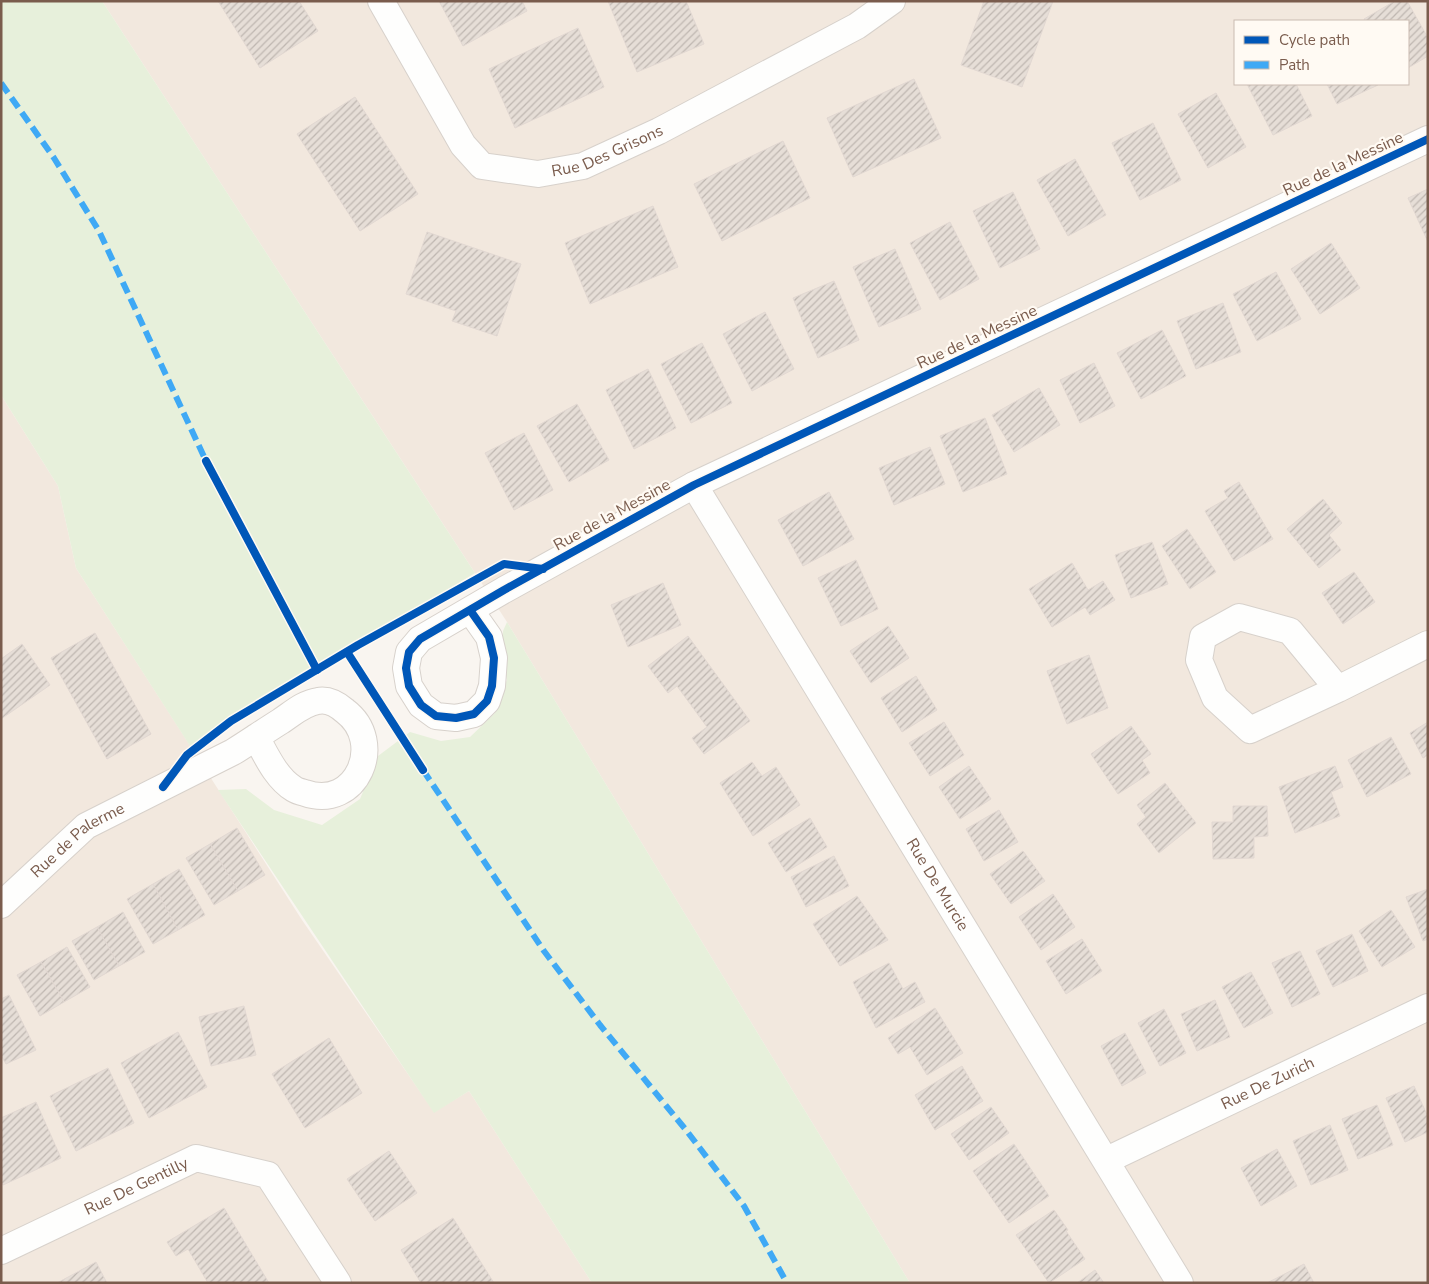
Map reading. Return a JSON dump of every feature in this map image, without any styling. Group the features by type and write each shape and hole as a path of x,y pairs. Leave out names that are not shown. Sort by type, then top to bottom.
{"street":[{"name":"Rue Des Grisons","path":"381,1 458,138 469,152 482,166 538,174 583,166 659,131 857,26 892,1"},
{"name":"Rue de la Messine","path":"470,610 694,485 1428,139"},
{"name":"Rue De Murcie","path":"694,485 890,809 1107,1160 1180,1283"},
{"path":"1338,689 1290,631 1239,617 1204,637 1199,660 1215,698 1250,730 1338,689 1428,644"},
{"name":"Rue de Palerme","path":"1,905 86,826 233,752 256,737"},
{"name":"Rue De Zurich","path":"1107,1160 1428,1007"},
{"name":"Rue De Gentilly","path":"1,1251 196,1158 268,1175 338,1283"}],"shaded area":[{"path":"102,1 1428,1 1428,1283 910,1283 507,622"},
{"path":"1,395 58,486 76,568 302,920 434,1112 469,1091 592,1283 1,1283"}],"green space":[{"path":"1,1 102,1 475,573 190,746 76,568 58,486 1,395"},
{"path":"507,622 910,1283 592,1283 469,1091 434,1113 218,790 246,789 274,810 322,825 360,799 378,756 410,732 441,741 470,737 495,713 507,680 501,653 503,631"}],"building":[{"path":"218,1 299,1 318,31 260,68"},
{"path":"439,1 522,1 527,11 463,46"},
{"path":"608,1 686,1 704,44 637,72"},
{"path":"984,1 1053,1 1022,87 961,65"},
{"path":"1395,1 1407,1 1428,38 1428,56 1409,67 1409,20 1364,19"},
{"path":"578,28 604,87 515,128 489,69"},
{"path":"914,79 941,138 853,177 827,118"},
{"path":"1248,85 1296,85 1312,116 1273,135"},
{"path":"1328,85 1378,85 1337,104"},
{"path":"1216,93 1246,147 1208,168 1178,114"},
{"path":"355,97 418,194 360,231 297,134"},
{"path":"1153,123 1181,180 1140,200 1112,143"},
{"path":"783,141 810,198 722,241 694,184"},
{"path":"1075,159 1106,215 1068,236 1037,180"},
{"path":"1428,189 1428,242 1408,198"},
{"path":"1013,192 1040,249 1000,268 973,211"},
{"path":"653,206 678,267 590,304 565,243"},
{"path":"950,222 979,279 940,300 910,243"},
{"path":"427,232 521,264 497,336 452,321 456,311 406,294"},
{"path":"1331,243 1360,288 1320,314 1291,269"},
{"path":"895,249 921,309 879,327 853,267"},
{"path":"1276,272 1301,319 1257,341 1233,294"},
{"path":"834,281 859,340 818,358 793,298"},
{"path":"1223,303 1241,352 1196,369 1177,321"},
{"path":"765,312 794,369 752,391 723,334"},
{"path":"1162,330 1186,376 1141,399 1117,353"},
{"path":"702,343 732,403 691,423 661,364"},
{"path":"1094,363 1115,406 1080,423 1060,380"},
{"path":"648,369 676,428 634,449 606,390"},
{"path":"1039,388 1060,425 1014,452 992,415"},
{"path":"577,404 609,460 569,482 537,426"},
{"path":"985,418 1007,474 963,492 940,436"},
{"path":"524,433 553,490 514,510 485,453"},
{"path":"930,447 945,484 894,505 879,468"},
{"path":"1239,482 1273,539 1234,561 1205,511 1228,498 1224,491"},
{"path":"829,492 854,539 803,566 778,520"},
{"path":"1323,499 1342,523 1329,535 1341,550 1319,568 1287,529"},
{"path":"1187,529 1216,572 1190,589 1162,546"},
{"path":"1152,542 1168,584 1131,598 1115,555"},
{"path":"856,560 878,609 841,626 818,578"},
{"path":"1072,563 1088,590 1103,581 1115,600 1090,615 1085,607 1052,627 1029,589"},
{"path":"1354,572 1375,602 1343,624 1322,593"},
{"path":"663,583 681,625 628,647 611,605"},
{"path":"888,626 909,658 871,683 850,651"},
{"path":"95,633 151,734 107,759 51,658"},
{"path":"688,636 750,721 704,754 692,738 707,727 677,686 668,693 648,666"},
{"path":"22,644 50,685 1,719 1,659"},
{"path":"1089,655 1108,708 1067,724 1047,671"},
{"path":"916,676 937,710 902,732 881,698"},
{"path":"944,722 964,755 930,776 909,743"},
{"path":"1428,722 1428,755 1423,758 1410,733"},
{"path":"1131,726 1151,754 1142,760 1150,773 1118,794 1091,754"},
{"path":"1391,737 1411,774 1367,797 1348,760"},
{"path":"752,762 762,776 776,767 800,805 753,836 720,783"},
{"path":"969,766 991,799 960,819 939,787"},
{"path":"1335,766 1343,787 1331,792 1340,816 1295,833 1279,787"},
{"path":"1165,783 1196,823 1159,853 1137,824 1146,817 1137,805"},
{"path":"1233,806 1267,806 1268,836 1254,837 1254,858 1213,859 1212,822 1233,822"},
{"path":"999,810 1018,842 984,861 966,829"},
{"path":"810,818 827,847 786,872 768,843"},
{"path":"237,828 265,875 238,891 210,844"},
{"path":"210,844 238,891 214,905 186,858"},
{"path":"1023,851 1045,881 1011,904 990,874"},
{"path":"834,856 849,886 806,907 791,877"},
{"path":"179,869 205,915 178,930 153,884"},
{"path":"153,884 178,930 153,944 127,899"},
{"path":"1428,889 1428,939 1423,941 1406,897"},
{"path":"1053,894 1075,927 1041,950 1019,917"},
{"path":"857,896 888,940 840,966 813,924"},
{"path":"1391,910 1415,947 1382,967 1359,931"},
{"path":"123,912 145,952 119,966 97,927"},
{"path":"97,927 119,966 94,980 72,941"},
{"path":"1352,934 1368,971 1333,987 1316,951"},
{"path":"1082,939 1102,971 1066,994 1046,961"},
{"path":"67,947 90,987 64,1002 41,962"},
{"path":"1300,951 1320,994 1292,1007 1272,963"},
{"path":"41,962 64,1002 40,1016 17,975"},
{"path":"889,963 903,989 915,982 925,1002 876,1028 853,982"},
{"path":"1251,972 1273,1013 1244,1028 1222,987"},
{"path":"9,995 36,1050 6,1064 1,1055 1,999"},
{"path":"1215,1000 1230,1037 1197,1051 1181,1014"},
{"path":"244,1006 256,1055 211,1066 199,1017"},
{"path":"935,1008 963,1053 927,1075 910,1047 898,1054 888,1038"},
{"path":"1164,1009 1186,1053 1160,1066 1138,1023"},
{"path":"178,1032 207,1087 149,1118 121,1063"},
{"path":"1125,1033 1146,1073 1122,1086 1101,1046"},
{"path":"329,1038 362,1093 305,1128 272,1074"},
{"path":"962,1066 983,1101 935,1130 915,1095"},
{"path":"108,1068 134,1123 76,1151 50,1096"},
{"path":"1414,1086 1428,1117 1428,1132 1405,1142 1386,1098"},
{"path":"36,1102 61,1158 3,1185 1,1181 1,1118"},
{"path":"1377,1105 1393,1145 1358,1159 1342,1119"},
{"path":"991,1107 1009,1133 969,1160 951,1134"},
{"path":"1330,1125 1348,1170 1311,1185 1293,1141"},
{"path":"1014,1144 1049,1196 1009,1223 973,1171"},
{"path":"1277,1149 1297,1186 1261,1206 1241,1168"},
{"path":"389,1151 417,1193 375,1221 347,1179"},
{"path":"224,1208 269,1283 208,1283 188,1249 176,1256 167,1242"},
{"path":"1054,1210 1085,1259 1049,1283 1016,1235"},
{"path":"453,1218 494,1283 421,1283 401,1250"},
{"path":"96,1262 107,1283 57,1283"},
{"path":"1304,1264 1314,1283 1267,1283"},
{"path":"1095,1270 1104,1283 1077,1283"}],"marked path":[{"path":"1,83 54,158 99,231 206,461"},
{"path":"423,770 544,951 600,1025 686,1130 744,1206 787,1283"}],"cycle path":[{"path":"470,610 489,637 494,658 492,686 487,701 474,714 456,718 436,716 421,705 409,686 406,668 409,652 420,639 504,590 694,485 1428,139"},
{"path":"206,461 317,670"},
{"path":"163,787 187,755 231,721 358,645 504,564 543,569"},
{"path":"347,652 423,770"}]}
